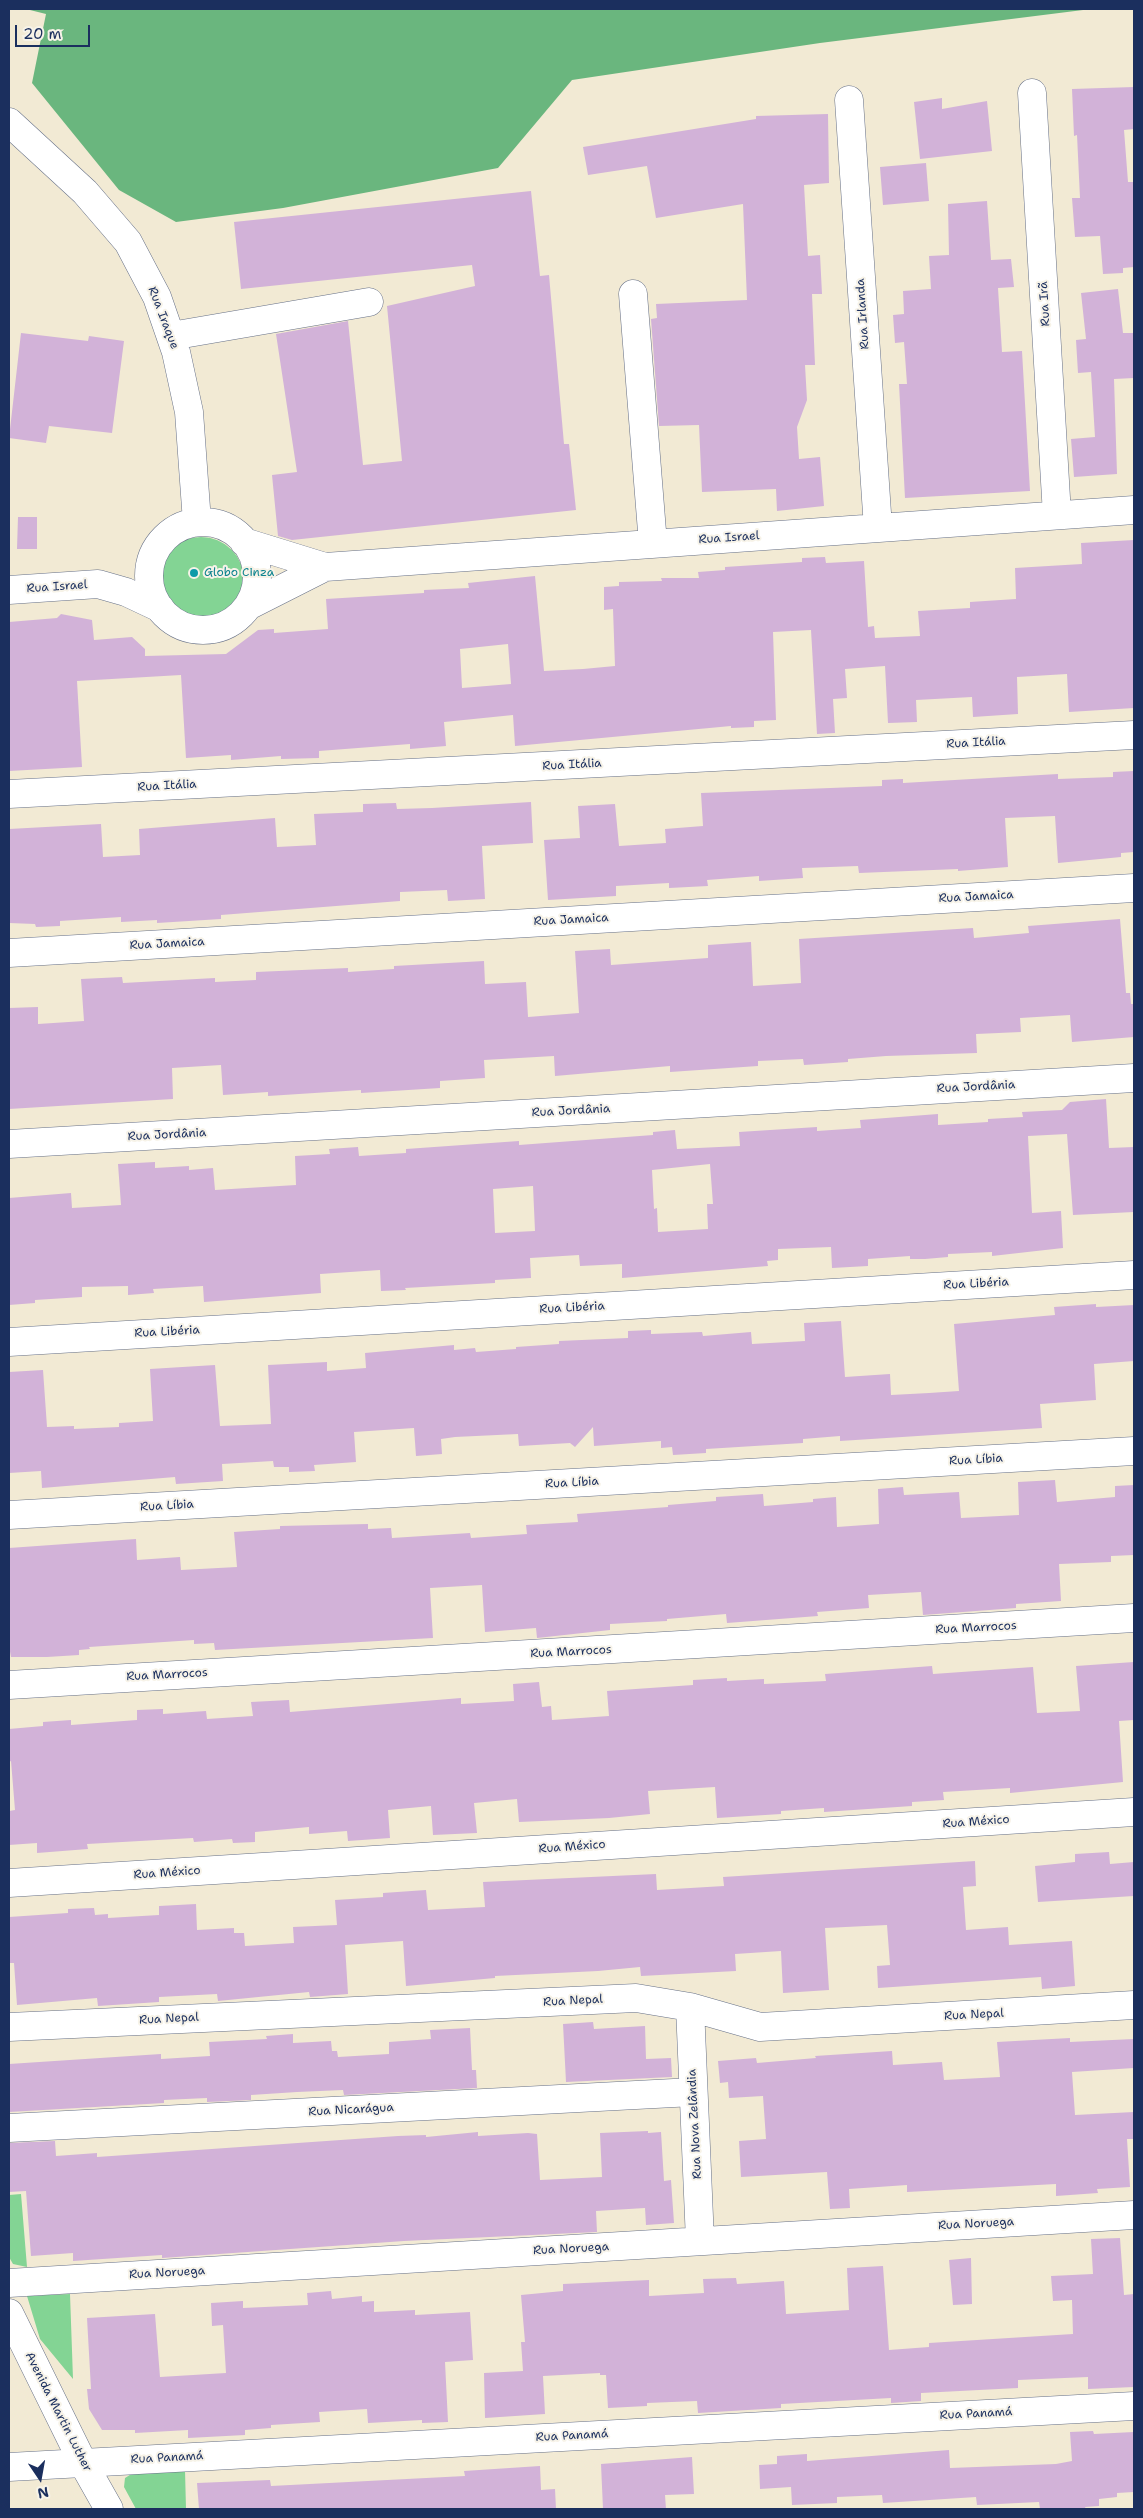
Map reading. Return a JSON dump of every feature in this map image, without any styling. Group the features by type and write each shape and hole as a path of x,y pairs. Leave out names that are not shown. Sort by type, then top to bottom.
{"street":[{"name":"Rua Irã","path":"1032,93 1057,515"},
{"name":"Rua Irlanda","path":"848,100 878,528"},
{"name":"Rua Iraque","path":"12,126 85,192 128,242 157,297 171,336 189,412 197,522"},
{"path":"633,294 653,544"},
{"path":"171,336 369,302"},
{"name":"Rua Israel","path":"244,542 325,567 1134,510"},
{"path":"197,522 212,523 227,528 244,542 250,549 256,563 257,579 254,593 248,606 238,617 226,625 211,629 197,629 183,626 170,618 160,608 149,585 150,564 156,549 167,536 180,527 197,522"},
{"name":"Rua Israel","path":"248,606 325,567"},
{"name":"Rua Israel","path":"9,590 98,584 126,592 160,608"},
{"name":"Rua Itália","path":"9,794 1134,735"},
{"name":"Rua Jamaica","path":"9,953 1134,888"},
{"name":"Rua Jordânia","path":"9,1144 1134,1078"},
{"name":"Rua Libéria","path":"9,1342 1134,1275"},
{"name":"Rua Líbia","path":"9,1515 1134,1451"},
{"name":"Rua Marrocos","path":"9,1685 1134,1618"},
{"name":"Rua México","path":"9,1883 1134,1812"},
{"name":"Rua Nepal","path":"9,2027 636,1998 690,2007 760,2027 1134,2005"},
{"name":"Rua Nova Zelândia","path":"690,2007 700,2241"},
{"name":"Rua Nicarágua","path":"9,2128 693,2092"},
{"name":"Rua Noruega","path":"9,2283 1134,2215"},
{"name":"Avenida Martin Luther","path":"9,2313 83,2463 109,2509"},
{"name":"Rua Panamá","path":"9,2467 1134,2406"}],"green space":[{"path":"26,9 1091,9 820,43 572,80 498,168 283,208 176,222 119,190 32,83 46,14"},
{"path":"201,537 217,541 231,550 240,564 244,580 240,596 231,610 217,619 201,623 185,619 171,610 162,596 158,580 162,564 171,550 185,541"},
{"path":"21,2194 27,2267 13,2264 9,2257 9,2195"},
{"path":"70,2294 73,2379 40,2339 27,2296"},
{"path":"185,2470 186,2509 136,2509 124,2487 125,2478 133,2473"}],"building":[{"path":"1134,87 1134,129 1124,130 1128,182 1134,182 1134,267 1123,268 1123,273 1103,274 1100,236 1075,237 1072,198 1080,198 1077,135 1074,136 1072,89"},
{"path":"942,98 942,109 987,101 992,151 920,159 914,102"},
{"path":"828,114 829,183 804,185 808,256 820,255 822,294 812,294 815,365 805,365 807,400 797,427 799,459 820,457 824,506 777,511 776,489 702,492 699,425 659,426 651,319 657,318 656,304 747,300 743,204 656,218 647,166 588,175 583,147 756,119 756,116"},
{"path":"926,163 929,201 883,205 880,167"},
{"path":"531,191 540,276 549,275 564,444 569,444 576,510 292,540 278,536 272,475 297,472 276,334 348,321 363,465 402,461 387,306 475,286 472,265 241,289 234,222"},
{"path":"987,201 991,260 1011,259 1014,287 998,288 1002,352 1022,351 1030,491 905,498 899,384 907,384 904,342 895,343 893,315 904,314 903,291 931,289 929,256 949,255 948,204"},
{"path":"1118,289 1123,333 1134,333 1134,378 1114,379 1117,474 1074,477 1071,439 1095,437 1091,372 1078,373 1076,340 1086,339 1081,293"},
{"path":"21,333 88,341 89,336 124,341 112,433 49,426 46,443 9,438"},
{"path":"18,517 37,517 37,549 17,549"},
{"path":"1134,540 1134,708 1069,712 1067,674 1017,677 1018,714 973,717 972,697 916,700 917,722 888,723 885,666 845,669 847,698 833,699 835,733 817,734 811,630 773,632 776,720 754,721 754,727 731,728 731,726 515,746 513,715 444,722 446,746 410,749 410,744 319,751 319,758 281,759 281,756 231,760 231,755 186,758 181,675 77,681 82,767 9,771 9,622 57,618 61,614 92,620 94,640 132,637 145,649 145,656 226,654 258,630 274,629 274,633 328,629 326,599 424,593 424,590 469,588 468,583 535,576 544,671 583,669 615,666 613,609 604,610 604,587 619,586 619,582 662,581 661,578 699,578 698,572 725,570 725,567 802,562 802,558 825,557 826,563 864,561 868,627 874,626 875,638 920,636 918,611 970,608 970,602 1016,599 1015,568 1082,564 1081,543","holes":["508,644 511,684 462,688 460,649"]},
{"path":"1134,771 1134,852 1121,853 1121,857 1058,863 1055,816 1005,818 1008,867 958,871 958,869 859,873 858,866 802,868 803,878 759,881 759,876 707,880 708,886 669,888 669,883 616,886 616,896 548,900 544,840 580,838 578,806 615,804 619,846 666,843 665,829 703,826 701,793 882,786 882,780 903,779 903,783 1058,774 1058,779 1113,777 1113,772"},
{"path":"531,802 533,843 482,846 485,899 448,901 447,890 400,892 400,901 221,915 221,919 157,923 157,920 121,922 121,917 60,921 60,926 36,927 35,924 9,923 9,829 101,824 103,857 140,855 139,829 275,818 277,847 316,845 314,814 363,812 363,804 396,803 397,809"},
{"path":"1120,919 1126,993 1130,993 1131,1004 1134,1004 1134,1037 1072,1042 1070,1015 1020,1018 1021,1032 976,1034 977,1053 886,1056 848,1059 848,1062 804,1065 803,1059 758,1061 758,1066 670,1072 670,1066 555,1076 554,1056 484,1060 485,1078 440,1081 440,1088 361,1093 361,1090 268,1096 268,1092 223,1095 221,1065 172,1068 173,1099 9,1109 9,1008 38,1007 38,1024 84,1021 81,979 122,977 123,983 215,978 215,982 256,980 256,972 348,968 348,972 394,969 394,966 484,961 485,984 526,982 528,1017 579,1013 575,951 610,949 611,965 708,958 708,945 751,942 753,986 801,983 799,939 973,928 974,938 1029,933 1028,926"},
{"path":"1106,1099 1109,1148 1134,1147 1134,1212 1073,1215 1067,1134 1028,1136 1032,1213 1061,1211 1063,1248 992,1256 992,1252 948,1254 948,1257 925,1259 910,1259 910,1256 868,1259 868,1266 832,1268 831,1247 778,1249 778,1260 767,1261 768,1266 622,1278 622,1264 580,1266 579,1255 530,1258 531,1278 495,1280 495,1283 381,1291 380,1270 320,1274 321,1293 204,1302 203,1286 153,1289 154,1293 128,1295 128,1286 82,1287 82,1297 35,1300 35,1303 9,1305 9,1198 71,1193 72,1208 121,1205 118,1164 155,1162 155,1168 189,1166 189,1170 213,1168 215,1190 296,1185 295,1156 330,1154 329,1149 358,1147 359,1156 406,1153 406,1149 519,1141 519,1145 653,1135 653,1132 675,1130 677,1149 740,1146 739,1132 817,1127 817,1131 861,1128 860,1120 938,1114 938,1125 988,1122 988,1119 1023,1117 1022,1112 1062,1110 1070,1102","holes":["710,1164 713,1204 707,1204 708,1229 658,1232 657,1208 654,1209 652,1170","533,1186 535,1231 495,1233 493,1189"]},
{"path":"1096,1304 1096,1307 1134,1305 1134,1361 1094,1364 1096,1400 1040,1404 1042,1428 840,1441 840,1436 803,1439 803,1443 706,1449 706,1453 673,1455 672,1447 661,1448 661,1441 594,1446 593,1427 575,1447 570,1443 519,1446 518,1434 455,1437 441,1439 442,1454 416,1456 414,1428 354,1432 356,1462 314,1465 315,1471 289,1472 289,1467 274,1467 273,1461 222,1464 223,1481 176,1484 175,1477 42,1488 41,1471 9,1473 9,1372 43,1370 47,1427 74,1426 74,1429 119,1427 119,1423 153,1421 150,1369 215,1365 220,1426 271,1424 268,1365 327,1362 327,1371 366,1368 365,1353 454,1345 454,1350 475,1348 476,1352 516,1349 516,1347 559,1344 559,1341 628,1338 628,1331 651,1330 651,1334 702,1332 703,1336 751,1332 752,1344 805,1341 804,1323 841,1321 845,1377 890,1374 891,1395 929,1393 959,1391 954,1324 1055,1315 1054,1307"},
{"path":"1055,1480 1057,1502 1115,1497 1115,1486 1134,1485 1134,1555 1111,1556 1111,1562 1059,1564 1061,1601 1016,1604 1016,1608 923,1615 921,1592 868,1595 869,1608 817,1612 818,1616 727,1623 726,1614 667,1619 667,1621 610,1624 610,1630 537,1638 536,1628 485,1632 482,1585 430,1588 433,1638 215,1650 214,1643 194,1644 194,1640 89,1647 90,1649 79,1650 79,1655 47,1657 11,1657 9,1646 9,1548 136,1539 137,1560 180,1557 181,1570 237,1567 234,1532 280,1529 280,1526 368,1524 368,1529 391,1528 392,1538 470,1533 471,1538 527,1534 526,1525 578,1522 577,1514 668,1507 668,1505 716,1501 716,1497 763,1494 764,1506 813,1502 813,1499 836,1497 837,1527 879,1524 878,1489 903,1487 904,1495 959,1492 961,1518 1019,1515 1018,1482"},
{"path":"1134,1662 1134,1720 1119,1721 1123,1782 1010,1793 1010,1788 943,1792 944,1800 912,1802 912,1806 824,1812 824,1808 781,1811 781,1814 717,1818 715,1787 648,1791 650,1814 609,1818 519,1822 517,1799 474,1803 477,1833 433,1835 431,1806 388,1810 390,1838 348,1841 347,1831 309,1834 309,1827 255,1832 255,1842 233,1843 232,1839 194,1842 193,1838 87,1844 88,1849 37,1853 37,1843 9,1845 9,1811 15,1810 11,1761 9,1762 9,1729 43,1726 43,1722 71,1720 71,1725 137,1720 137,1710 163,1709 163,1714 206,1711 207,1719 253,1716 251,1702 289,1700 290,1712 461,1698 461,1704 514,1701 513,1684 539,1682 542,1707 551,1706 552,1720 609,1716 607,1691 693,1685 693,1680 727,1678 727,1681 764,1679 764,1684 826,1681 825,1674 932,1666 933,1674 1033,1667 1037,1713 1080,1711 1076,1666"},
{"path":"1109,1852 1110,1864 1134,1862 1134,1896 1038,1902 1035,1866 1075,1862 1075,1854"},
{"path":"975,1861 976,1886 963,1887 966,1930 1008,1927 1009,1945 1072,1941 1075,1986 1042,1989 1041,1977 878,1988 877,1966 890,1965 887,1925 825,1928 829,1990 783,1993 781,1951 735,1954 736,1971 641,1976 640,1967 495,1976 495,1978 406,1986 403,1941 345,1945 348,1994 310,1997 309,1992 218,2001 217,1994 159,1997 159,2002 98,2006 97,1998 17,2005 14,1963 9,1963 9,1917 68,1913 68,1909 94,1908 95,1915 108,1914 108,1918 159,1915 159,1906 196,1904 197,1930 234,1928 234,1933 244,1933 245,1946 294,1943 293,1927 337,1925 335,1900 383,1897 383,1893 426,1890 428,1910 485,1907 483,1882 656,1874 657,1890 724,1886 723,1877"},
{"path":"593,2022 594,2029 645,2026 646,2059 671,2058 672,2077 566,2082 563,2024"},
{"path":"470,2028 472,2070 476,2070 477,2088 344,2095 343,2090 297,2092 251,2095 251,2100 207,2102 207,2098 164,2100 164,2103 9,2112 9,2064 161,2054 161,2059 210,2056 209,2042 267,2039 266,2036 293,2034 293,2043 331,2041 332,2051 337,2051 338,2057 389,2054 389,2042 431,2039 430,2030"},
{"path":"1070,2038 1070,2042 1134,2039 1134,2068 1072,2072 1075,2115 1134,2112 1134,2139 1127,2139 1130,2187 1097,2189 1098,2193 1056,2196 1056,2184 907,2192 907,2185 849,2189 850,2208 830,2209 827,2172 741,2177 739,2141 766,2139 763,2096 729,2098 728,2082 720,2083 718,2061 756,2058 757,2063 816,2058 815,2056 892,2051 893,2065 942,2062 944,2080 1000,2077 997,2042"},
{"path":"648,2131 648,2133 661,2132 664,2181 671,2180 674,2223 646,2225 645,2208 596,2211 597,2232 404,2241 162,2258 162,2255 73,2261 73,2253 31,2256 26,2191 9,2192 9,2143 55,2141 56,2156 97,2153 97,2157 398,2136 426,2135 426,2137 478,2132 478,2136 528,2133 537,2134 540,2180 602,2177 600,2133"},
{"path":"1120,2238 1124,2295 1134,2294 1134,2387 1088,2389 1088,2377 1018,2380 1018,2388 921,2393 921,2401 891,2403 891,2398 781,2404 781,2408 698,2413 697,2401 647,2403 647,2406 608,2408 606,2375 600,2375 600,2373 543,2376 545,2414 485,2418 484,2373 523,2371 521,2342 525,2342 521,2295 563,2291 563,2284 649,2280 649,2296 704,2293 703,2279 736,2278 737,2284 784,2281 786,2314 849,2310 847,2268 883,2266 889,2350 929,2347 929,2343 1073,2334 1072,2300 1053,2301 1051,2276 1093,2274 1091,2239"},
{"path":"971,2258 972,2304 953,2305 949,2260"},
{"path":"331,2291 332,2299 362,2296 362,2302 374,2301 374,2312 415,2310 415,2315 470,2312 473,2360 445,2362 448,2422 422,2423 422,2420 368,2423 367,2409 319,2412 320,2422 271,2425 271,2428 245,2430 245,2435 188,2438 188,2430 135,2433 135,2430 102,2430 89,2409 87,2389 91,2389 87,2318 155,2314 160,2377 226,2373 223,2325 212,2326 211,2303 243,2301 243,2308 308,2305 307,2293"},
{"path":"1093,2431 1094,2434 1134,2432 1134,2492 1117,2493 1117,2497 1099,2499 1099,2506 1085,2507 1086,2509 1040,2509 1039,2502 977,2505 976,2497 883,2503 882,2495 837,2497 837,2503 792,2505 791,2487 760,2489 759,2465 777,2464 777,2456 807,2454 807,2461 949,2450 950,2468 1056,2464 1072,2461 1070,2432"},
{"path":"692,2457 694,2494 665,2495 666,2509 603,2509 601,2464"},
{"path":"540,2466 541,2490 555,2489 556,2509 199,2509 197,2483 270,2480 271,2486 465,2476 464,2471"}],"place":[{"name":"Globo Cinza","path":"194,573"}]}
